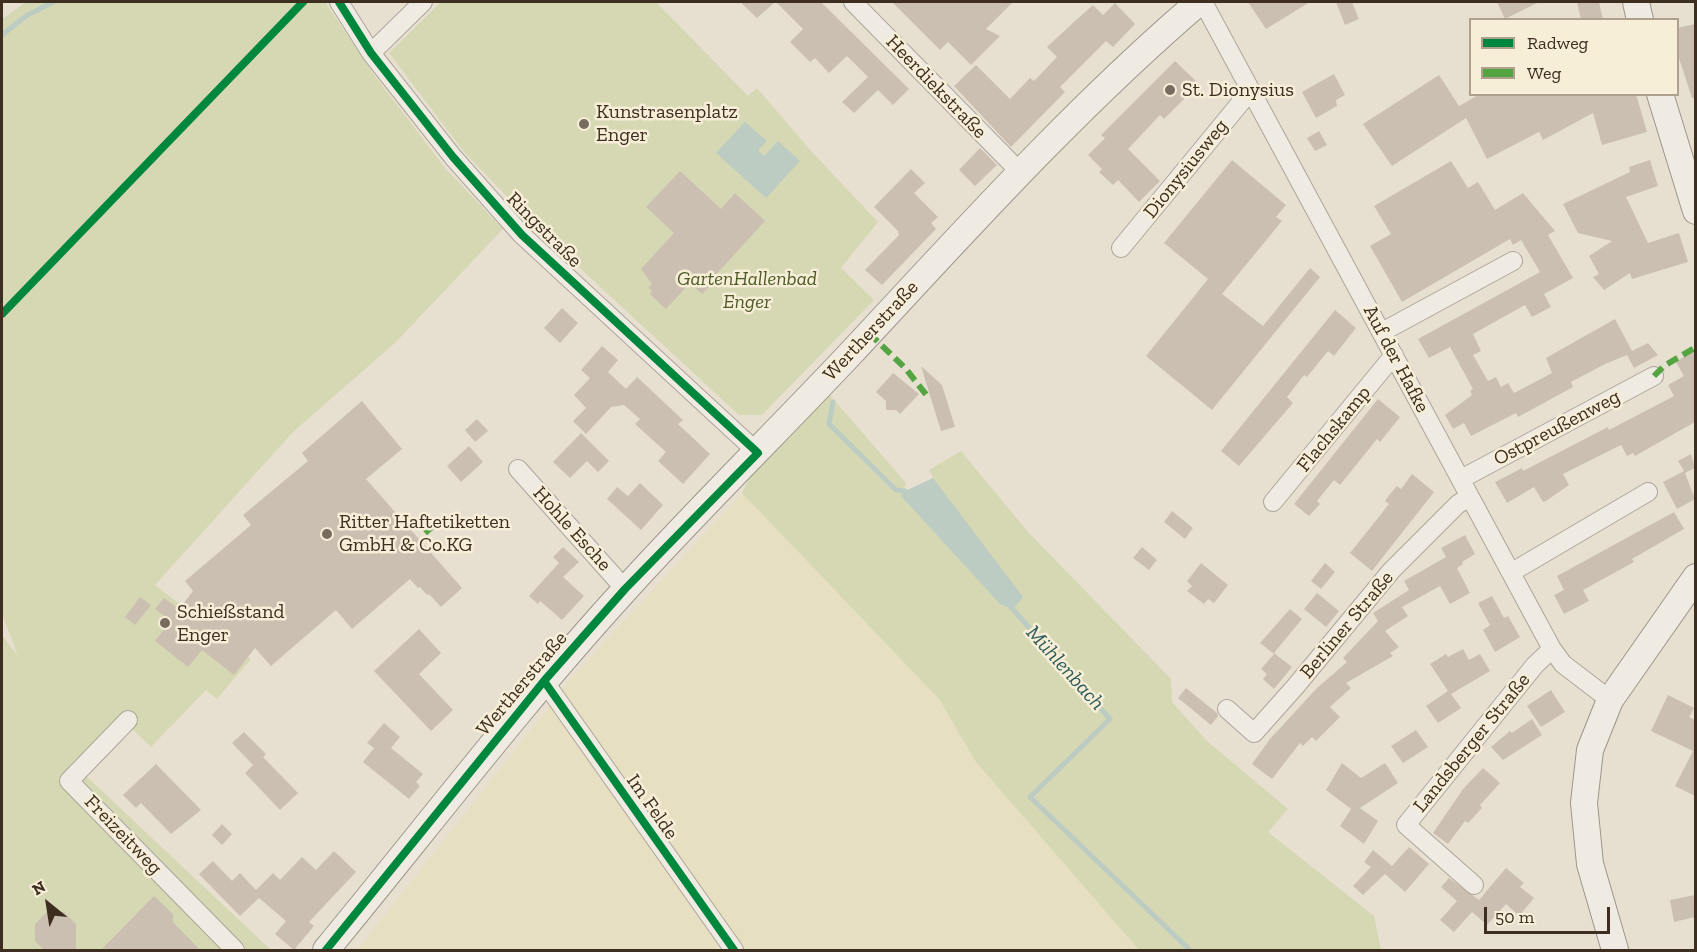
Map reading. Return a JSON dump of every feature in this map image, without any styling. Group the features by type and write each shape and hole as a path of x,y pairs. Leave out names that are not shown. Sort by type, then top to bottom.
{"main road":[{"name":"Wertherstraße","path":"326,951 544,681 625,589 758,453 1020,172 1160,35 1201,2"},
{"path":"1635,2 1639,18"},
{"path":"1661,96 1691,185 1695,211"},
{"path":"1615,951 1590,864 1584,803 1590,750 1604,695 1695,577"}],"street":[{"name":"Ringstraße","path":"339,2 371,53 453,157 522,235 758,453"},
{"path":"371,53 423,2"},
{"name":"Heerdiekstraße","path":"853,2 1020,172"},
{"name":"Auf der Hafke","path":"1201,2 1251,90 1552,650 1563,664 1604,695"},
{"name":"Dionysiusweg","path":"1121,248 1251,90"},
{"path":"1382,332 1513,261"},
{"name":"Flachskamp","path":"1273,502 1394,355"},
{"name":"Ostpreußenweg","path":"1461,479 1654,376"},
{"name":"Hohle Esche","path":"518,469 625,589"},
{"path":"1512,572 1648,492"},
{"name":"Berliner Straße","path":"1227,709 1254,732 1296,687 1391,571 1458,504 1470,497"},
{"name":"Landsberger Straße","path":"1474,885 1406,825 1535,664 1552,650"},
{"name":"Im Felde","path":"544,681 734,951"},
{"name":"Freizeitweg","path":"128,720 69,781 235,951"}],"shaded area":[{"path":"745,122 767,141 758,150 764,156 778,141 800,161 766,198 716,153"},
{"path":"933,478 1023,597 1013,609 1000,604 901,496 905,491"},
{"path":"742,493 939,699 976,762 1139,950 744,950 561,690"},
{"path":"550,706 723,950 357,950"}],"green space":[{"path":"26,2 325,2 372,72 445,168 503,229 396,342 293,432 155,585 251,659 217,699 206,690 151,747 130,727 84,774 271,950 2,950 2,635 18,656 2,614 2,19"},
{"name":"GartenHallenbad Enger","path":"441,2 656,2 748,96 757,88 812,152 878,222 841,268 874,300 762,415 739,415 544,235 464,152 389,53"},
{"path":"829,394 906,483 902,497 1000,603 929,470 961,451 1029,533 1171,679 1172,702 1207,741 1288,809 1268,832 1374,916 1381,950 1139,950 976,762 939,699 742,493 754,469"}],"building":[{"path":"740,2 775,2 757,18"},
{"path":"776,2 821,2 909,89 893,105 878,90 854,113 842,102 868,77 847,56 829,73 815,58 810,62 790,42 803,29"},
{"path":"892,2 1013,2 986,29 1000,36 971,65 948,42 940,50"},
{"path":"1248,2 1310,2 1266,29"},
{"path":"1336,2 1352,2 1359,19 1345,25"},
{"path":"1497,2 1539,2 1507,18 1505,18"},
{"path":"1577,2 1599,2 1603,18 1581,18"},
{"path":"1115,3 1135,24 1113,47 1106,41 1060,87 1065,92 1011,147 954,86 976,65 1010,99 1030,78 1034,81 1057,57 1047,47 1075,21 1093,5 1103,15"},
{"path":"1695,24 1695,98 1692,98 1679,58 1679,28"},
{"path":"1175,61 1199,84 1164,119 1160,115 1128,149 1160,181 1139,202 1118,180 1113,185 1099,172 1102,169 1088,155 1105,138 1101,135"},
{"path":"1334,74 1345,95 1336,100 1337,106 1316,118 1302,92"},
{"path":"1439,75 1459,106 1476,96 1637,96 1647,132 1602,145 1593,113 1543,140 1539,132 1487,159 1466,118 1392,166 1363,124"},
{"path":"1319,131 1327,145 1315,151 1307,138"},
{"path":"980,148 997,165 975,186 959,170"},
{"path":"1232,160 1286,205 1276,217 1282,221 1222,294 1263,326 1310,268 1320,277 1212,410 1146,356 1208,279 1164,243"},
{"path":"1650,160 1658,186 1626,197 1648,243 1679,233 1688,262 1632,279 1630,273 1604,290 1593,277 1599,274 1589,256 1612,241 1578,233 1563,204 1630,172 1629,167"},
{"path":"1451,161 1468,188 1478,182 1495,210 1523,193 1555,231 1548,235 1573,278 1544,294 1551,307 1532,317 1525,305 1473,334 1481,351 1473,355 1488,381 1496,377 1501,387 1508,383 1514,393 1552,373 1546,358 1615,319 1632,351 1648,343 1658,355 1634,368 1627,355 1605,364 1571,382 1573,387 1518,417 1516,413 1471,436 1464,423 1453,429 1445,415 1472,395 1470,391 1473,389 1450,347 1429,358 1418,339 1540,272 1521,240 1513,245 1510,239 1402,302 1370,246 1391,234 1374,206"},
{"path":"911,169 925,183 914,193 938,217 931,223 936,229 882,285 865,270 899,235 898,231 874,207"},
{"path":"680,171 721,209 735,193 765,221 710,281 712,283 702,294 690,283 666,309 650,294 652,291 648,288 652,284 641,269 674,233 646,207"},
{"path":"562,308 578,323 560,343 544,328"},
{"path":"1335,310 1356,328 1334,356 1328,351 1307,377 1304,375 1287,397 1293,403 1239,466 1221,451"},
{"path":"602,346 618,360 608,372 626,389 637,377 683,420 678,424 710,454 683,484 658,461 666,452 635,424 640,419 624,405 611,407 586,434 573,421 586,408 574,395 590,378 581,370"},
{"path":"1695,350 1695,422 1635,456 1633,453 1627,456 1621,445 1563,474 1569,485 1546,501 1543,502 1534,487 1507,503 1495,482 1522,468 1523,471 1608,427 1609,430 1674,396 1668,385 1684,376 1676,362"},
{"path":"921,366 942,385 955,427 941,431"},
{"path":"893,373 919,394 900,414 896,410 886,410 886,401 876,392"},
{"path":"1378,399 1400,417 1380,442 1377,439 1340,485 1334,480 1317,501 1320,504 1309,516 1294,504"},
{"name":"Ritter Haftetiketten GmbH & Co.KG","path":"362,401 402,449 366,479 462,588 441,607 410,579 352,629 336,610 271,666 255,648 234,675 202,650 188,667 155,641 171,621 155,609 164,598 179,609 193,591 185,581 251,525 243,515 308,461 302,453"},
{"path":"477,419 488,431 475,442 465,430"},
{"path":"581,433 609,461 598,472 587,461 570,478 553,462"},
{"path":"469,446 483,462 461,482 447,466"},
{"path":"1691,454 1695,468 1685,473 1695,499 1677,509 1663,482 1684,471 1678,461"},
{"path":"1412,474 1434,492 1372,571 1350,553 1389,504 1385,501 1390,494 1397,486 1401,489"},
{"path":"640,483 663,505 641,530 607,499 617,487 628,496"},
{"path":"1172,511 1193,528 1185,539 1164,522"},
{"path":"1674,512 1684,529 1632,559 1634,562 1583,590 1589,601 1564,614 1554,595 1564,590 1557,576"},
{"path":"1465,535 1475,554 1457,568 1470,593 1450,604 1440,586 1402,607 1408,616 1385,631 1399,647 1390,653 1393,656 1346,683 1351,688 1330,707 1340,717 1316,741 1312,737 1303,746 1300,743 1272,779 1252,764 1270,739 1316,689 1347,662 1343,658 1378,621 1373,613 1409,590 1404,581 1446,557 1441,548"},
{"path":"563,547 579,562 563,577 584,596 562,620 540,601 538,604 529,596 559,563 553,557"},
{"path":"1142,547 1157,560 1149,570 1133,558"},
{"path":"1201,563 1228,585 1214,603 1208,599 1204,604 1187,591 1192,586 1187,581"},
{"path":"1325,563 1335,572 1321,589 1311,581"},
{"path":"1317,593 1339,611 1326,627 1304,609"},
{"path":"1492,596 1504,618 1508,616 1520,637 1495,652 1483,630 1490,625 1478,603"},
{"path":"140,597 151,605 135,625 125,617"},
{"path":"1290,609 1302,619 1274,653 1292,667 1274,689 1263,679 1267,674 1261,669 1274,654 1260,643"},
{"path":"419,629 441,653 419,674 453,710 431,731 374,671"},
{"path":"1463,649 1469,660 1480,654 1490,671 1451,694 1461,708 1438,723 1426,706 1448,691 1430,664 1446,654 1448,657"},
{"path":"1186,688 1217,713 1218,716 1211,725 1178,698"},
{"path":"1551,690 1565,712 1541,727 1527,706"},
{"path":"1668,695 1694,708 1689,717 1695,720 1695,796 1675,786 1693,751 1651,731"},
{"path":"1532,719 1542,735 1503,760 1491,747 1510,731 1512,733"},
{"path":"384,723 400,737 391,748 423,774 416,782 420,786 409,799 363,762 374,748 367,743"},
{"path":"1416,730 1428,747 1403,763 1391,746"},
{"path":"244,732 266,754 263,757 298,793 280,810 245,773 253,765 232,743"},
{"path":"1342,763 1361,778 1385,763 1398,783 1360,808 1378,821 1364,844 1340,826 1351,809 1326,790"},
{"path":"156,764 201,810 171,834 141,803 136,808 123,795"},
{"path":"1483,768 1500,783 1480,805 1482,808 1468,823 1465,821 1448,844 1433,833 1463,789"},
{"path":"222,824 232,834 222,845 212,835"},
{"path":"1409,847 1429,864 1405,892 1385,874 1389,870 1363,895 1353,886 1371,867 1364,862 1373,850 1392,866"},
{"path":"334,851 356,872 309,922 314,926 294,950 275,934 286,921 259,898 240,916 199,874 213,861 232,881 240,873 256,890 273,873 280,880 302,857 316,870"},
{"path":"1506,868 1524,883 1520,887 1534,898 1519,916 1506,904 1487,925 1472,912 1454,932 1440,920 1457,901 1441,887 1449,878 1479,900"},
{"path":"1695,895 1695,917 1674,922 1670,900"},
{"path":"154,896 173,914 173,922 201,951 100,951"},
{"path":"47,912 64,912 76,924 76,951 45,951 35,941 35,924"}],"waterway":[{"path":"2,35 26,16 53,2"},
{"name":"Mühlenbach","path":"833,402 829,424 896,490 905,491 909,495"},
{"name":"Mühlenbach","path":"1010,606 1110,719 1030,797 1190,950"}],"marked path":[{"path":"869,333 906,369 928,397"},
{"path":"1654,376 1664,366 1696,347"},
{"path":"425,533 439,521"}],"cycle path":[{"path":"2,314 303,2"},
{"path":"326,950 544,681 625,589 758,453 522,235 453,157 371,53 339,2"},
{"path":"544,681 734,950"}],"place":[{"name":"St. Dionysius","path":"1170,90"},
{"name":"Kunstrasenplatz Enger","path":"584,124"},
{"name":"Ritter Haftetiketten GmbH & Co.KG","path":"327,534"},
{"name":"Schießstand Enger","path":"165,623"}]}
